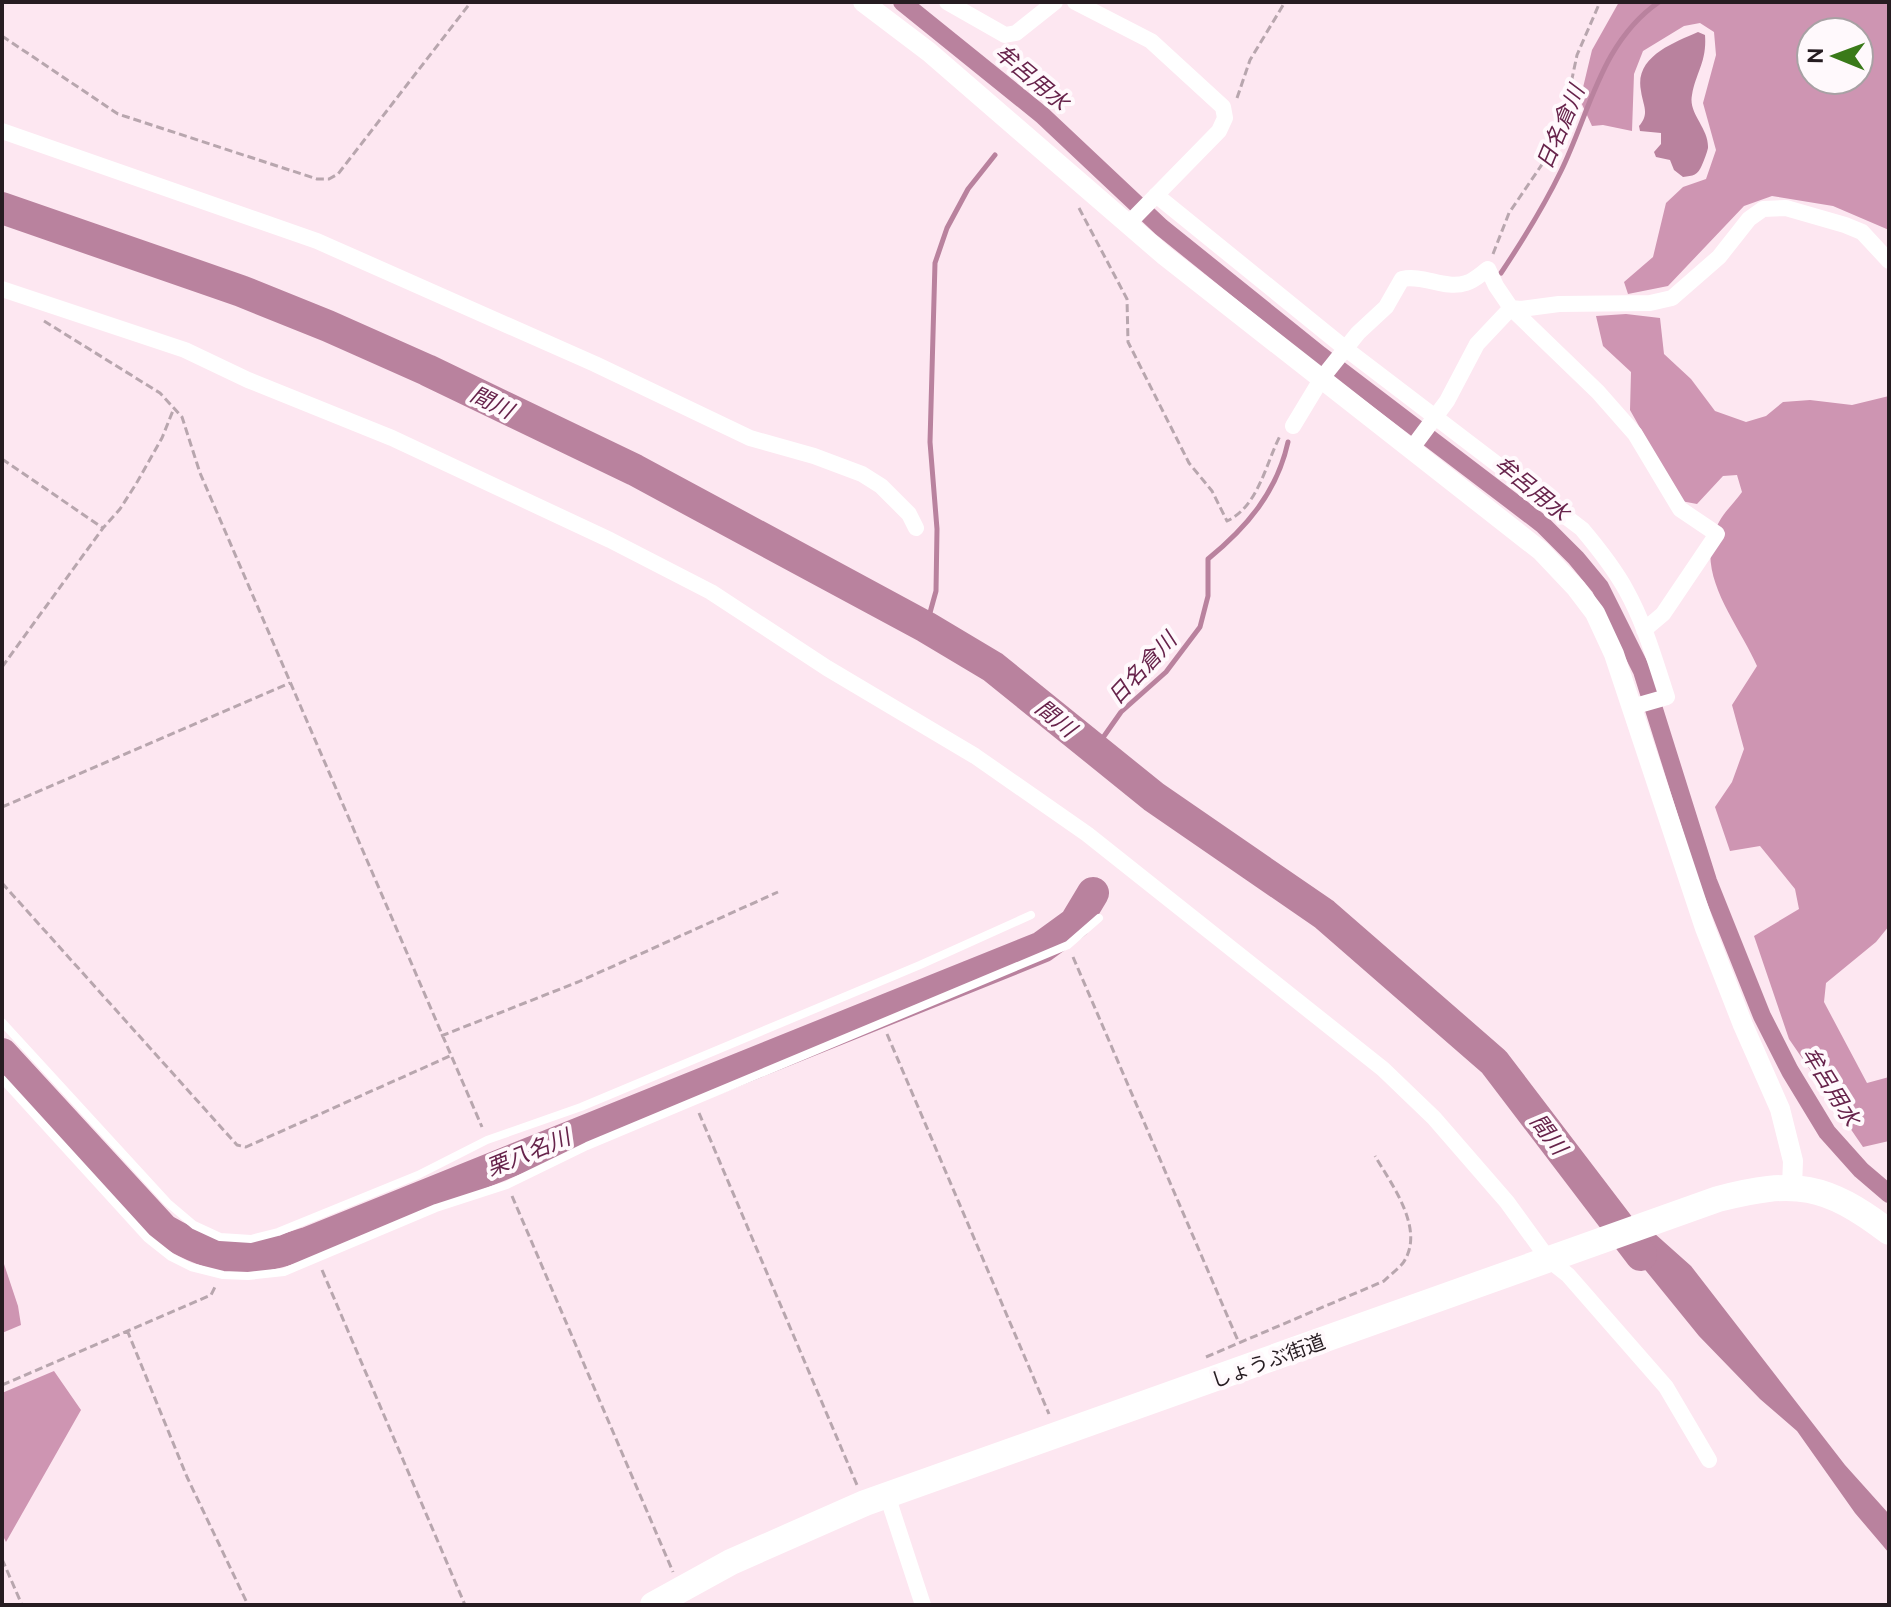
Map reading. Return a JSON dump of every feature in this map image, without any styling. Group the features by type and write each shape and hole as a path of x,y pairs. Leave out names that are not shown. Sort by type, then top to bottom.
{"main road":[{"name":"しょうぶ街道","path":"653,1605 731,1562 876,1499 1718,1199 1770,1187 1792,1186 1825,1193 1857,1208 1889,1232"}],"street":[{"path":"863,2 929,52 1083,185 1131,221 1165,256 1415,444 1541,551 1576,588 1595,613 1636,707 1705,928 1780,1109 1793,1161 1792,1186"},
{"path":"947,2 1005,35 1016,33 1055,2"},
{"path":"1075,2 1151,41 1223,107 1225,118 1219,131 1131,221"},
{"path":"2,131 317,241 595,364 750,438 814,456 862,474 881,486 909,514 916,528"},
{"path":"1154,197 1344,350 1582,529 1620,580 1644,630 1667,697 1636,707"},
{"path":"1511,308 1650,303 1672,298 1719,257 1749,219 1763,209 1786,208 1862,232 1889,261"},
{"path":"1293,426 1325,375 1358,333 1386,307 1402,279 1413,276 1452,284 1467,283 1488,269 1511,308 1598,392 1635,434 1680,509 1717,534 1663,614 1644,630"},
{"path":"2,289 185,350 248,380 392,438 610,540 711,592 827,668 975,756 1087,834 1383,1069 1434,1118 1666,1387 1709,1460"},
{"path":"1415,444 1447,401 1477,344 1511,308"},
{"path":"876,1499 923,1605"}],"lane":[{"path":"2,1022 168,1203 194,1225 220,1237 251,1239 278,1232 418,1175 1031,915"},
{"path":"2,1079 147,1238 171,1257 191,1267 223,1275 284,1272 1068,945 1099,918"}],"path":[{"path":"459,2 467,8"},
{"path":"2,36 118,114 317,179 329,179 338,174 471,2"},
{"path":"1225,118 1234,107 1250,60 1285,2"},
{"path":"1488,269 1509,213 1561,131 1577,55 1600,2"},
{"path":"1083,185 1073,198 1127,299 1128,342 1189,463 1212,491 1227,521 1245,506 1265,475 1270,455 1283,430 1293,426"},
{"path":"36,316 160,393 182,417 200,473 680,1589"},
{"path":"2,667 120,509 162,438 175,407"},
{"path":"2,459 103,528"},
{"path":"2,807 290,683"},
{"path":"2,883 237,1145 246,1147 450,1056"},
{"path":"441,1036 578,982 778,892"},
{"path":"1068,945 1239,1343"},
{"path":"882,1023 1058,1436"},
{"path":"694,1100 876,1499"},
{"path":"1196,1361 1384,1281 1404,1261 1412,1234 1397,1195 1375,1156"},
{"path":"317,1259 465,1605"},
{"path":"2,1385 211,1295 223,1275"},
{"path":"127,1330 187,1477 248,1605"},
{"path":"2,1559 22,1605"}],"shaded area":[{"path":"1619,2 1889,2 1889,230 1833,206 1772,196 1744,206 1668,286 1628,294 1624,282 1653,257 1666,203 1683,187 1706,179 1716,150 1703,103 1716,55 1714,32 1700,23 1684,26 1643,51 1634,74 1632,131 1592,126 1580,100 1592,50"},
{"path":"1698,32 1705,35 1705,44 1692,102 1708,148 1699,171 1683,177 1674,170 1670,160 1656,157 1654,152 1661,144 1661,133 1640,131 1645,113 1640,79 1649,60"},
{"path":"1626,314 1660,318 1664,354 1691,379 1715,411 1746,422 1766,416 1783,402 1810,400 1852,405 1889,396 1889,926 1876,942 1826,983 1824,1002 1867,1083 1889,1077 1889,1141 1863,1147 1789,1039 1754,936 1799,909 1795,889 1760,846 1730,851 1715,807 1732,782 1744,749 1732,705 1757,666 1720,596 1710,559 1712,540 1719,522 1742,492 1737,475 1723,476 1697,504 1681,501 1630,410 1631,372 1603,346 1596,316"},
{"path":"1654,1233 1691,1266 1845,1465 1889,1514 1889,1553 1855,1513 1797,1431 1760,1399 1699,1336 1625,1245"},
{"path":"2,1258 21,1325 2,1333"},
{"path":"54,1371 81,1410 6,1542 2,1534 2,1393"}],"waterway":[{"name":"牟呂用水","path":"902,2 1042,115 1161,227 1320,355 1542,524 1576,558 1600,587 1642,671 1708,881 1762,1016 1790,1071 1827,1132 1861,1170 1889,1194"},
{"name":"日名倉川","path":"1501,273 1554,184 1610,57 1639,18 1659,2"},
{"path":"926,627 936,591 937,529 930,442 935,263 947,228 968,189 995,155"},
{"name":"間川","path":"2,208 241,291 427,370 635,470 926,627 993,667 1154,797 1324,914 1494,1062 1641,1255"},
{"name":"日名倉川","path":"1095,749 1121,712 1166,672 1200,627 1208,596 1208,559 1248,521 1268,493 1288,442"},
{"name":"栗八名川","path":"2,1054 164,1230 202,1249 234,1257 250,1257 307,1243 1042,947 1075,923 1093,893"}]}
